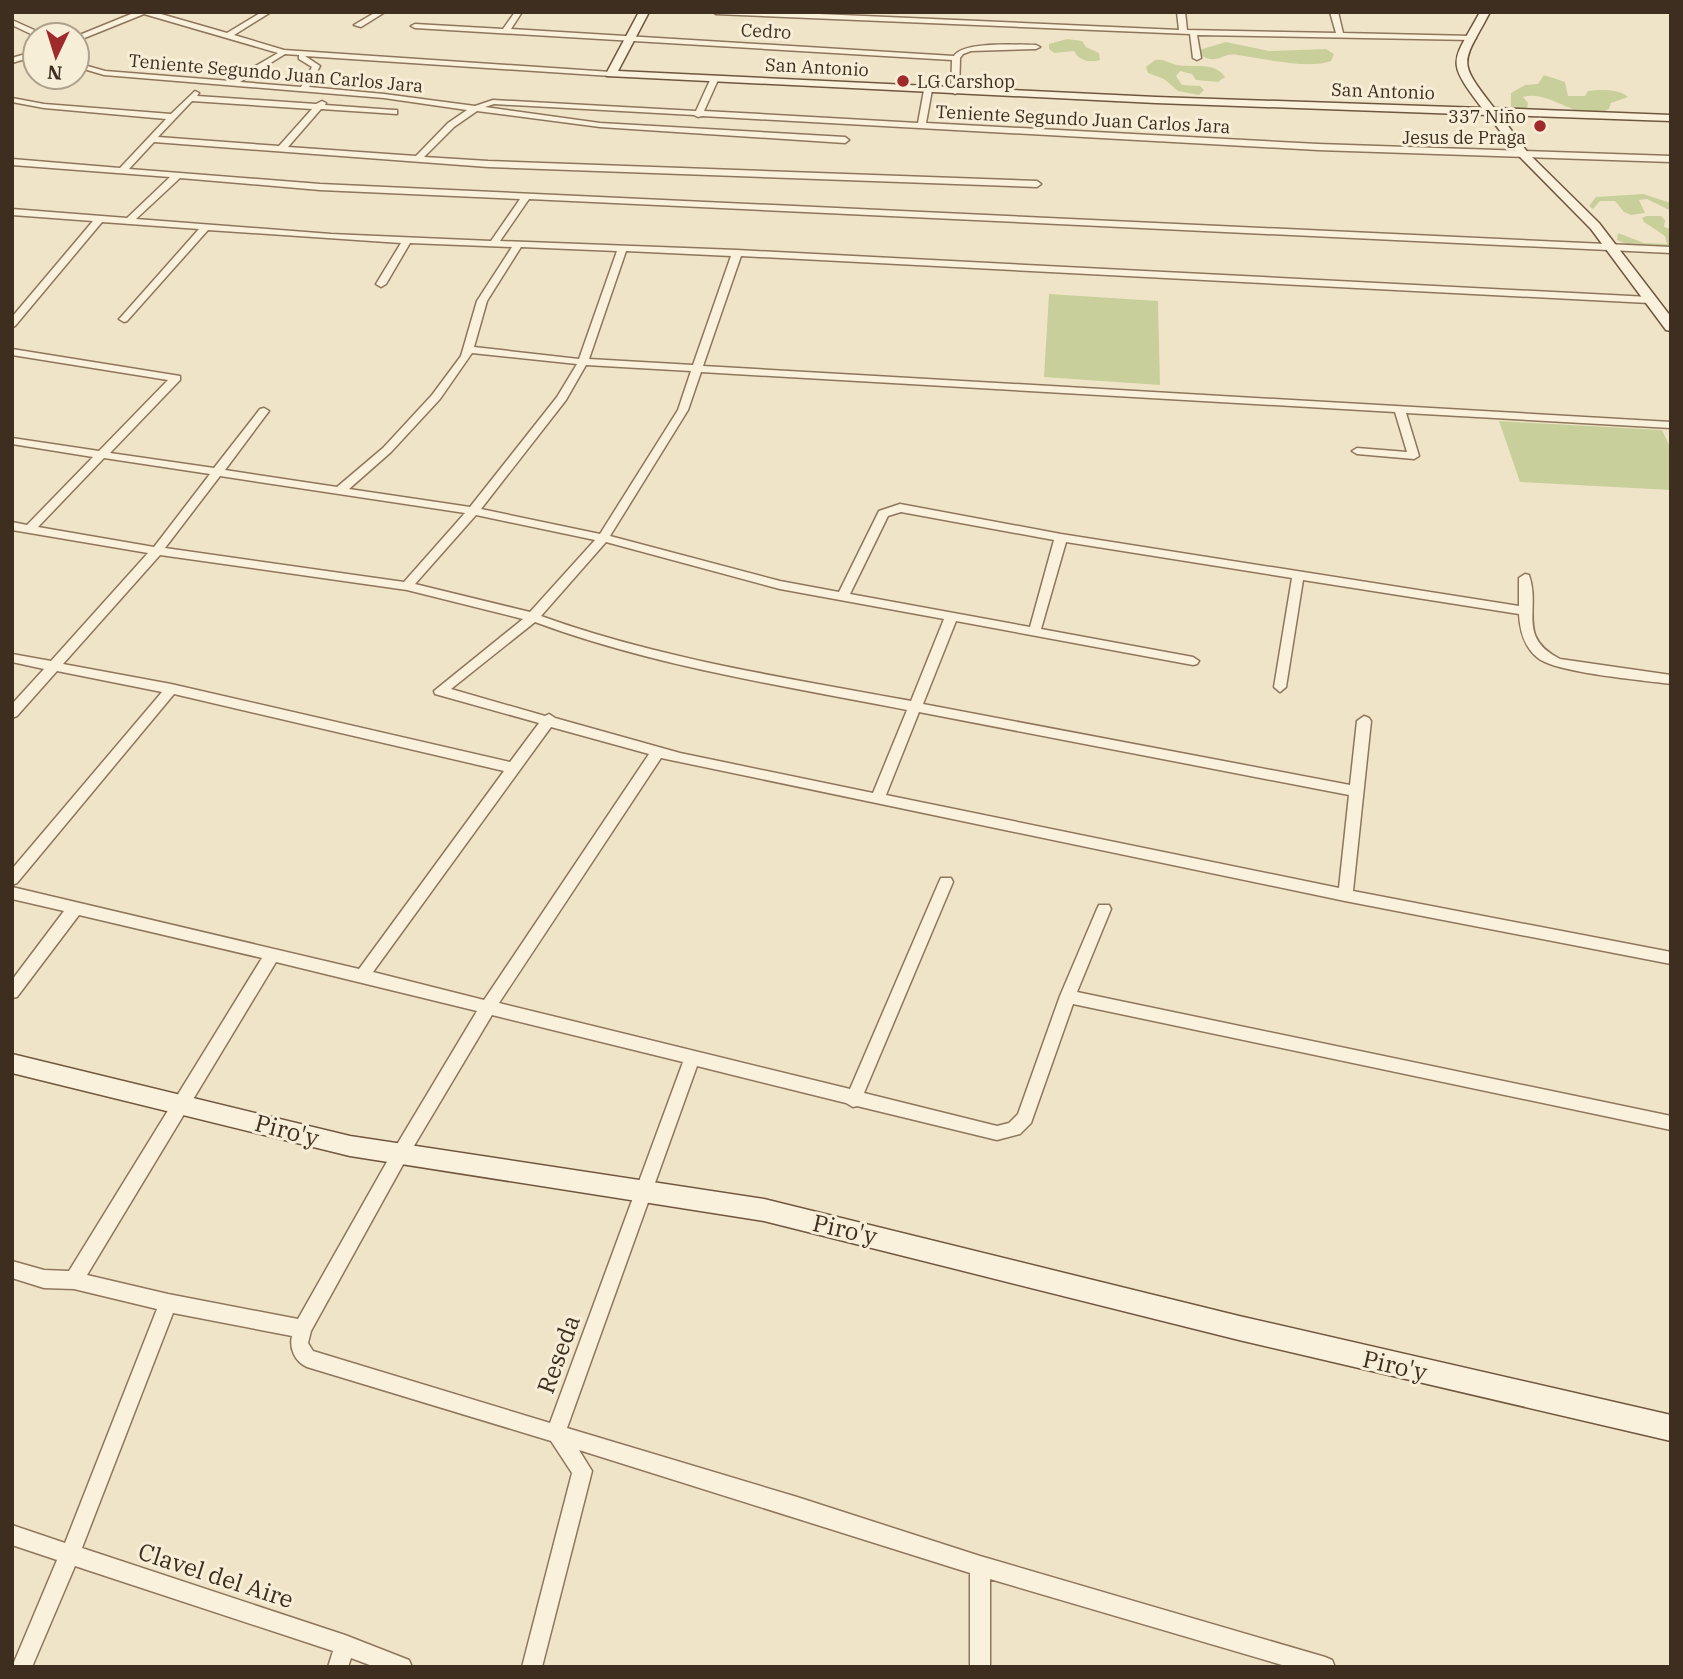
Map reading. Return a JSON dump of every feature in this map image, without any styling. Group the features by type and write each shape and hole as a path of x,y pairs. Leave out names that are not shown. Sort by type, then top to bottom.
{"main road":[{"path":"611,75 644,12"},
{"path":"1485,12 1460,67 1524,155 1595,226 1671,327"},
{"name":"San Antonio","path":"611,75 955,92 1671,118"},
{"name":"Piro'y","path":"12,1063 399,1156 764,1210 1239,1328 1671,1428"}],"street":[{"name":"San Antonio","path":"144,12 284,52 611,75"},
{"path":"91,33 144,12"},
{"path":"226,37 268,12"},
{"path":"358,25 383,12"},
{"path":"505,32 519,12"},
{"path":"716,12 1188,32 1472,38"},
{"path":"1181,12 1197,58"},
{"path":"1334,12 1340,35"},
{"name":"Cedro","path":"415,26 956,58"},
{"path":"955,92 956,58 960,52 970,49 1037,47"},
{"path":"232,83 284,52"},
{"path":"299,53 317,65 304,89"},
{"name":"Teniente Segundo Juan Carlos Jara","path":"91,69 104,73 332,91 600,125 845,140"},
{"path":"698,116 714,80"},
{"path":"122,171 205,82"},
{"path":"921,127 928,90"},
{"path":"280,150 332,91"},
{"path":"190,98 394,112"},
{"path":"12,100 44,106 173,117"},
{"name":"Teniente Segundo Juan Carlos Jara","path":"473,109 493,102 921,127 1524,155 1671,159"},
{"path":"417,160 437,138 473,109"},
{"path":"152,139 417,160 782,177 832,175 1037,184"},
{"path":"12,162 320,187 1671,250"},
{"path":"130,220 176,177"},
{"path":"493,245 527,196"},
{"path":"12,212 407,241 737,253 1649,300"},
{"path":"12,324 100,218"},
{"path":"124,319 205,228"},
{"path":"381,284 407,241"},
{"path":"339,491 396,441 436,397 469,350 482,301 517,245"},
{"path":"407,586 473,511 562,398 583,362 623,248"},
{"path":"737,253 683,410 603,538 533,617 440,691 658,751 878,799 1345,895 1671,958"},
{"path":"469,350 583,362 1671,425"},
{"path":"12,352 176,378 30,528"},
{"path":"1357,451 1414,456 1400,410"},
{"path":"12,712 157,551 264,411"},
{"path":"12,441 473,511 603,538 780,585 1193,661"},
{"path":"843,597 883,514 890,510 912,509 1061,538 1527,611"},
{"path":"12,526 157,551 407,586 533,617 571,631 722,670 1356,791"},
{"path":"1034,633 1061,538"},
{"path":"1280,687 1298,575"},
{"path":"1525,578 1529,644 1539,656 1557,663 1671,680"},
{"path":"878,799 951,618"},
{"path":"12,658 57,664 171,689 513,768"},
{"path":"12,878 171,689"},
{"path":"362,975 549,719"},
{"path":"1345,895 1364,721"},
{"path":"658,751 488,1006 399,1156 302,1329 299,1345 307,1358 980,1566 1325,1667"},
{"path":"853,1100 946,883"},
{"path":"12,893 362,975 853,1100 997,1133 1014,1129 1025,1118 1068,996 1104,909"},
{"path":"12,992 76,907"},
{"path":"74,1280 272,955"},
{"path":"1068,996 1671,1123"},
{"name":"Reseda","path":"556,1433 692,1059"},
{"path":"12,1269 44,1279 74,1280 168,1303 302,1329"},
{"path":"21,1667 70,1554 168,1303"},
{"path":"532,1667 582,1471 556,1433"},
{"name":"Clavel del Aire","path":"12,1535 345,1645 402,1667"},
{"path":"980,1566 980,1667"},
{"path":"338,1667 345,1645"}],"green space":[{"path":"1067,39 1082,41 1086,47 1099,53 1100,60 1086,60 1074,51 1054,53 1049,49 1049,44"},
{"path":"1226,42 1269,51 1326,49 1334,54 1331,61 1310,64 1232,55 1212,59 1200,55 1199,50"},
{"path":"1155,60 1177,65 1210,67 1225,77 1218,82 1196,80 1192,74 1180,71 1176,76 1182,85 1200,86 1204,90 1199,95 1178,91 1164,79 1148,73 1146,67"},
{"path":"1544,75 1565,82 1568,96 1585,96 1588,91 1604,90 1620,92 1628,97 1611,103 1609,109 1598,113 1577,111 1534,96 1523,97 1528,103 1527,109 1511,107 1511,93 1525,85 1538,84"},
{"path":"1643,194 1671,203 1671,211 1647,199 1639,200 1645,213 1631,215 1624,212 1615,201 1600,201 1593,209 1589,206 1596,197"},
{"path":"1661,216 1665,220 1664,227 1671,229 1671,248 1631,246 1617,240 1618,233 1644,243 1667,244 1665,236 1644,222 1642,218"},
{"path":"1049,294 1158,301 1160,385 1044,377"},
{"path":"1499,421 1662,430 1671,449 1671,490 1520,482"}],"place":[{"name":"LG Carshop","path":"903,81"},
{"name":"337 Niño Jesus de Praga","path":"1540,126"}]}
